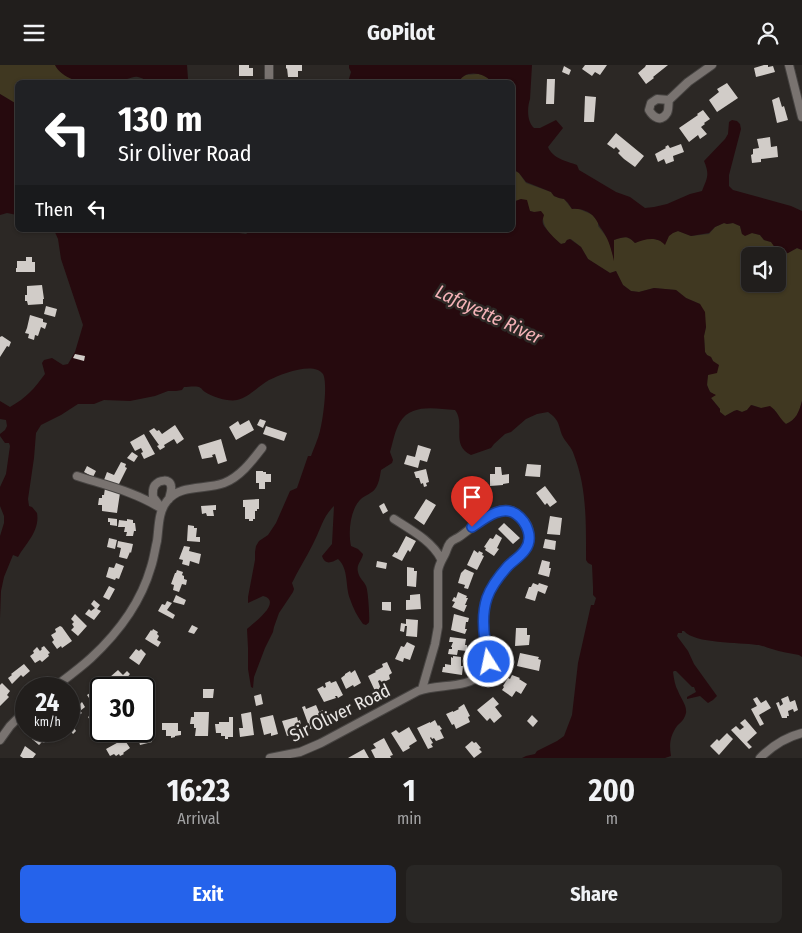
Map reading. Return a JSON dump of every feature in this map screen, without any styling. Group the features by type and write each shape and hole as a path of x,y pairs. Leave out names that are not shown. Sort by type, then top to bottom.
{"street":[{"path":"269,65 269,80"},
{"path":"669,100 688,81 712,65"},
{"path":"789,65 802,117"},
{"path":"168,499 181,491 214,486 232,479 253,460 262,447"},
{"path":"77,476 132,494 162,509"},
{"path":"67,677 108,641 132,609 149,576 162,509 172,488 169,482 166,481 159,481 156,484 152,497 162,509"},
{"name":"Sir Oliver Road","path":"270,758 300,752 321,743 422,689 462,684 478,677 487,668 490,657 484,633 484,613 487,598 501,575 525,550 529,538 528,527 512,510 507,509 491,515 454,539 441,559 438,571 438,627 422,689"},
{"path":"394,519 431,545 441,559"},
{"path":"0,740 15,721"},
{"path":"760,758 785,739 802,733"}],"shaded area":[{"path":"0,65 55,65 61,73 80,80 15,80 15,103 0,94"},
{"path":"478,74 490,80 460,80 466,75"},
{"path":"515,171 526,183 564,199 572,209 579,209 593,215 598,222 598,226 608,239 614,258 614,240 620,238 625,237 635,243 648,238 662,241 678,231 691,236 709,234 715,227 724,223 733,223 740,226 742,234 752,233 760,235 764,240 779,247 741,247 741,292 786,292 786,252 788,253 797,248 802,250 802,401 795,418 786,424 774,409 752,405 747,410 742,412 737,410 725,416 711,398 715,395 708,388 707,384 713,361 705,352 704,336 706,327 700,304 686,298 676,290 654,288 639,292 631,291 623,285 616,271 610,273 588,259 581,247 571,239 561,244 558,242 547,230 543,219 530,211 521,199 515,201"}],"water":[{"path":"55,65 187,65 189,80 144,80 135,77 111,80 74,80"},
{"path":"349,65 532,65 528,106 530,122 534,128 540,128 556,120 563,128 548,147 550,151 561,159 577,165 579,170 616,192 630,197 645,208 667,204 702,191 707,176 704,161 725,139 728,134 729,122 732,120 737,121 741,129 729,175 729,186 733,190 791,206 802,211 802,250 797,248 786,254 786,247 774,247 771,242 764,240 760,235 752,233 745,236 742,234 740,226 733,223 724,223 715,227 709,233 691,236 678,231 669,236 665,245 655,239 635,243 626,237 614,240 614,261 608,240 596,219 590,213 584,210 572,209 564,199 526,182 515,170 515,80 490,80 482,75 467,74 460,80 349,80 351,72"},
{"path":"0,94 15,103 15,215 7,213 0,215"},
{"name":"Lafayette River","path":"521,199 527,200 530,211 541,211 544,215 544,226 561,244 570,239 581,247 588,259 610,273 616,271 623,285 631,291 639,292 654,288 676,290 686,298 700,304 705,312 705,352 719,365 717,373 708,375 707,385 710,392 716,395 711,398 725,416 737,410 742,412 747,410 751,405 761,408 770,406 786,424 797,415 802,401 802,657 759,645 707,640 682,631 677,636 717,696 708,703 700,696 687,699 687,697 696,692 694,687 676,671 673,672 675,685 685,705 686,713 671,737 671,756 665,758 522,758 535,754 564,736 572,715 578,663 591,605 594,605 596,598 593,595 592,565 586,560 584,493 578,468 573,452 563,438 558,422 548,412 526,419 511,432 505,434 491,448 471,455 461,446 458,416 455,410 425,408 411,412 400,422 395,432 390,452 393,460 392,463 381,470 376,487 358,502 352,514 350,540 351,546 363,554 358,569 359,576 367,588 369,622 366,625 363,624 354,609 348,594 344,568 341,563 338,559 327,562 322,556 332,544 334,506 324,519 292,583 293,592 279,613 254,677 253,688 251,687 248,669 247,629 265,612 270,602 263,596 248,603 256,546 259,541 268,535 276,523 290,491 297,488 308,456 311,456 318,437 324,411 325,385 323,374 319,370 312,369 297,370 274,377 237,400 216,397 199,387 184,387 182,390 168,391 155,396 130,401 104,400 94,404 78,404 41,425 36,433 28,499 29,506 37,513 36,525 32,537 18,557 13,555 4,577 1,591 0,618 0,536 4,516 0,506 0,487 6,474 10,446 0,436 7,426 6,420 0,419 0,401 10,407 29,393 45,374 42,363 44,360 52,358 63,365 68,364 75,352 83,325 61,259 55,232 238,232 246,234 248,232 515,232 515,201"}],"building":[{"path":"239,65 249,65 249,68 253,68 253,76 239,76"},
{"path":"286,65 302,65 302,71 298,71 298,77 288,77"},
{"path":"585,65 607,65 600,75 595,72 592,76 582,69"},
{"path":"646,65 668,65 646,84 638,73"},
{"path":"768,65 768,67 773,66 775,72 756,77 754,68"},
{"path":"564,66 571,70 569,75 562,72"},
{"path":"547,79 555,79 554,104 546,104"},
{"path":"727,83 738,98 717,112 709,100 719,92 717,89"},
{"path":"585,96 596,97 594,122 584,122"},
{"path":"779,97 788,120 777,123 772,100"},
{"path":"703,110 710,119 701,127 707,134 700,139 698,135 689,142 679,128"},
{"path":"616,133 644,156 635,167 618,153 620,151 616,147 614,149 607,144"},
{"path":"770,137 771,147 777,146 778,157 761,159 761,162 752,163 751,155 753,154 753,149 759,148 757,139"},
{"path":"681,144 684,152 673,156 674,161 666,164 664,159 658,162 655,154 668,145 670,148"},
{"path":"26,257 32,257 32,262 35,262 35,272 16,272 17,261 26,261"},
{"path":"42,285 43,304 28,305 27,301 25,301 27,286"},
{"path":"46,306 57,309 55,317 44,314"},
{"path":"30,315 43,319 43,322 47,323 45,329 41,327 38,336 35,335 34,340 28,338 29,334 25,333"},
{"path":"2,336 11,342 0,357 0,337"},
{"path":"75,354 85,356 84,361 73,358"},
{"path":"260,419 266,421 263,428 257,425"},
{"path":"249,420 254,430 236,440 229,427 238,421 240,425"},
{"path":"175,425 184,439 177,444 174,439 160,450 157,446 159,445 149,431 154,428 162,434"},
{"path":"266,426 287,433 284,441 263,434"},
{"path":"144,434 155,454 144,459 141,448 135,451 130,442"},
{"path":"221,439 227,461 218,464 215,454 212,455 213,457 202,459 198,446"},
{"path":"418,445 431,449 427,462 420,460 418,468 404,464 407,455 415,457"},
{"path":"132,452 138,456 134,462 127,458"},
{"path":"121,462 126,464 125,467 127,468 118,486 104,480 107,472 114,475"},
{"path":"527,464 541,465 540,477 525,476"},
{"path":"87,466 96,471 93,477 84,472"},
{"path":"495,467 501,467 502,475 509,474 509,483 490,486 490,474 495,474"},
{"path":"426,469 429,482 424,487 419,478 416,478 414,472"},
{"path":"256,471 271,474 271,482 265,482 265,489 259,489 259,483 256,483"},
{"path":"545,486 557,502 550,507 547,503 545,505 536,493"},
{"path":"105,488 118,490 117,493 120,493 117,513 102,511 102,505 98,505 99,498 102,498 102,495 104,495"},
{"path":"259,499 259,509 255,511 255,519 249,521 249,519 245,519 243,500"},
{"path":"426,499 436,505 424,525 414,518"},
{"path":"384,503 388,511 383,514 379,506"},
{"path":"216,505 216,510 213,510 214,516 207,516 206,513 202,514 201,506"},
{"path":"550,516 562,518 560,535 547,534"},
{"path":"108,518 117,519 117,526 110,525"},
{"path":"127,519 133,520 133,523 135,523 136,531 134,531 133,536 126,536 127,532 124,532 125,527 118,527 119,520 127,521"},
{"path":"504,523 520,538 513,544 498,529"},
{"path":"188,525 197,528 196,537 200,537 200,542 187,541"},
{"path":"496,534 502,538 497,548 499,549 494,556 485,550 486,548 484,547 490,538 493,539"},
{"path":"406,536 416,541 402,561 392,556 395,552 397,553"},
{"path":"109,538 117,540 115,549 107,547"},
{"path":"545,539 556,541 555,550 543,548"},
{"path":"118,541 133,544 127,559 119,557 121,548 117,547"},
{"path":"184,546 190,547 189,551 201,554 199,564 190,561 189,566 182,564 183,560 179,559"},
{"path":"474,550 478,553 479,551 483,553 482,555 484,556 477,570 467,565"},
{"path":"542,560 550,562 549,577 538,574"},
{"path":"377,561 387,563 386,569 376,567"},
{"path":"116,563 124,566 119,579 116,578 115,580 106,577 109,567 114,568"},
{"path":"407,567 414,568 414,571 417,571 416,587 407,586"},
{"path":"465,569 474,573 468,589 464,588 465,585 458,583 461,573"},
{"path":"177,570 183,572 184,579 187,580 186,585 182,584 179,592 173,590 174,585 171,584"},
{"path":"533,583 548,586 545,594 538,591 535,601 525,598 529,587"},
{"path":"109,586 115,589 109,600 103,597"},
{"path":"458,592 468,598 464,612 452,607 455,602 452,601 454,597 456,598"},
{"path":"420,594 421,609 406,610 406,600 410,600 410,595"},
{"path":"176,595 186,600 184,605 173,602"},
{"path":"94,600 100,605 97,609 101,611 94,620 85,614 89,609 91,611 95,608 91,604"},
{"path":"167,601 172,603 167,610 175,615 173,619 158,611 162,604 165,605"},
{"path":"382,602 391,602 391,611 382,610"},
{"path":"75,614 87,626 78,636 71,630 74,627 72,624 74,622 71,619"},
{"path":"454,614 469,618 468,622 466,622 465,629 467,629 465,634 451,630"},
{"path":"406,619 418,620 417,637 406,636 407,626 405,626 404,632 400,631 401,623 406,624"},
{"path":"192,625 198,628 194,634 188,632"},
{"path":"60,626 72,641 57,649 52,642 54,640 51,635"},
{"path":"516,628 527,628 527,635 530,635 529,645 515,646"},
{"path":"153,629 158,632 157,640 161,642 158,647 145,639"},
{"path":"450,637 466,639 467,651 458,650 457,655 448,654 449,649 452,649 453,642 449,642"},
{"path":"407,642 415,646 410,660 404,658 403,662 395,659 401,646 404,647"},
{"path":"44,646 50,653 48,654 49,656 42,662 40,660 35,663 30,656 37,647 40,651"},
{"path":"136,649 139,651 141,649 146,654 139,665 129,658"},
{"path":"520,653 539,657 538,659 541,660 539,671 517,666"},
{"path":"453,656 461,657 462,675 442,672 445,664 451,665 451,657 453,658"},
{"path":"387,662 392,673 389,675 390,679 382,683 380,680 378,681 381,689 375,691 368,676 383,667 382,664"},
{"path":"24,664 30,671 23,677 21,675 15,677 15,681 12,684 8,678"},
{"path":"118,670 123,675 127,671 130,674 128,677 110,677"},
{"path":"355,670 361,683 346,689 341,678 350,671 351,673"},
{"path":"512,675 520,678 527,684 521,694 516,691 512,697 502,690 508,678 510,679"},
{"path":"330,681 331,683 336,681 343,695 338,698 335,696 336,698 324,702 317,689 323,686 324,688 326,687 325,683"},
{"path":"2,683 10,691 7,695 9,697 0,706 0,685"},
{"path":"203,689 214,689 213,698 203,698"},
{"path":"261,694 263,704 256,706 254,696"},
{"path":"788,696 790,702 795,700 798,710 794,712 793,709 788,711 789,716 782,718 776,703 779,702 780,706 783,704 781,699"},
{"path":"493,697 499,704 495,707 502,716 494,723 490,718 487,721 477,710"},
{"path":"757,697 761,703 766,700 771,708 759,715 764,724 760,726 751,709 757,706 753,699"},
{"path":"82,702 85,707 80,711 80,704"},
{"path":"464,704 470,716 468,717 470,722 456,729 446,714 459,709"},
{"path":"316,705 319,712 323,710 326,716 311,721 314,728 310,729 302,707 305,706 306,709"},
{"path":"194,712 209,712 208,736 195,736 196,728 194,728 194,724 190,724 191,717 194,717"},
{"path":"251,712 254,735 240,737 239,728 243,728 241,714"},
{"path":"273,715 278,734 264,735 260,718"},
{"path":"532,715 538,721 533,727 527,721"},
{"path":"229,717 233,717 233,737 225,739 225,736 221,736 221,733 216,733 215,724 229,722"},
{"path":"297,717 301,725 294,729 293,727 288,729 290,735 287,736 282,721"},
{"path":"745,719 757,733 747,742 752,747 749,749 731,730 736,726 740,730 744,727 740,723"},
{"path":"435,720 442,729 440,730 444,738 436,741 431,737 433,747 428,749 417,728"},
{"path":"162,723 178,723 178,731 181,731 181,735 171,738 171,736 166,736 166,730 162,730"},
{"path":"409,727 417,741 403,752 391,733 396,730 399,733"},
{"path":"727,733 733,739 719,755 710,746"},
{"path":"384,738 393,755 390,756 391,758 375,758 371,750 376,748 373,744"},
{"path":"472,741 476,742 482,752 474,758 465,747"},
{"path":"119,742 126,742 130,748 120,756 119,754 116,756 114,754 110,756 106,749"},
{"path":"139,742 152,742 140,745"},
{"path":"25,746 36,754 33,758 23,758 20,756"},
{"path":"364,749 369,758 348,758"}],"route":[{"path":"472,527 491,515 507,509 512,510 524,521 529,533 528,544 525,550 501,575 487,598 484,613 484,633 490,657 489,662"}]}
